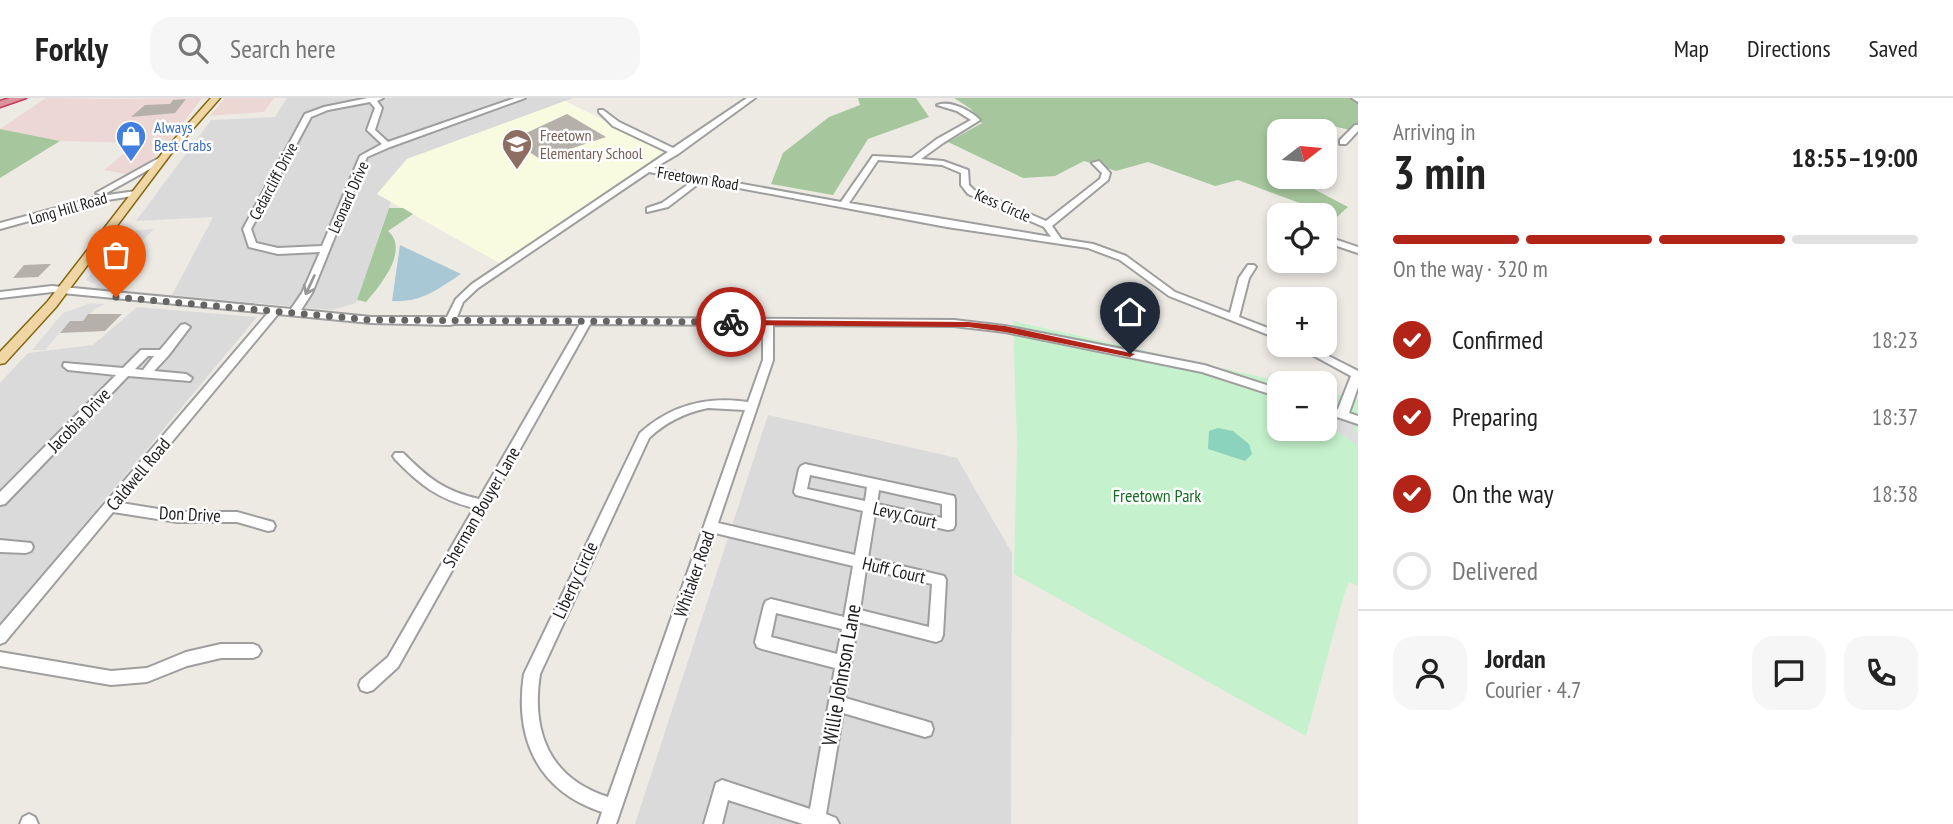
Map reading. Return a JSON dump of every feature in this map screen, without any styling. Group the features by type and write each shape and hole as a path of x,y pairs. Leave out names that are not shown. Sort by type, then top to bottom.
{"highway":[{"path":"0,104 21,98"}],"main road":[{"path":"188,128 187,124 208,98"},
{"path":"0,360 61,291 162,160 216,98"}],"street":[{"name":"Leonard Drive","path":"294,313 307,293 360,161 370,152 387,145 523,98"},
{"path":"648,169 752,98"},
{"path":"374,99 379,108 372,130 387,145"},
{"name":"Cedarcliff Drive","path":"326,249 261,249 248,241 247,229 308,116 325,108 374,99"},
{"path":"845,203 873,159 881,156 915,160 940,141 976,120 970,114 948,107"},
{"path":"601,111 616,124 674,152"},
{"path":"449,112 461,120"},
{"path":"1343,142 1358,127"},
{"path":"91,198 162,160"},
{"name":"Kess Circle","path":"915,160 958,167 966,174 964,186 1047,225 1058,241"},
{"path":"1047,225 1104,180 1106,173 1096,163"},
{"name":"Freetown Road","path":"450,322 459,302 475,286 648,169 1113,253 1172,293 1267,331"},
{"path":"650,210 665,205 702,178"},
{"name":"Long Hill Road","path":"0,226 53,212 91,198 136,193"},
{"path":"1337,243 1358,250"},
{"path":"1233,318 1241,299 1242,279 1251,267"},
{"path":"0,296 61,291 355,320 938,323 1005,329 1204,369 1267,389"},
{"name":"Caldwell Road","path":"0,637 275,311"},
{"name":"Sherman Bouyer Lane","path":"367,685 393,662 586,322"},
{"name":"Whitaker Road","path":"607,824 768,360 768,322"},
{"path":"146,373 185,327"},
{"name":"Jacobia Drive","path":"0,500 145,352 164,354"},
{"path":"1322,357 1357,375 1342,415"},
{"path":"68,366 186,378"},
{"name":"Liberty Circle","path":"613,807 579,794 565,784 543,758 535,742 528,710 532,674 644,436 662,420 686,408 718,402 752,407"},
{"path":"1337,413 1358,420"},
{"path":"399,456 434,491 448,498 482,505"},
{"name":"Levy Court","path":"805,469 949,500 948,525 870,507 800,492 805,469"},
{"name":"Willie Johnson Lane","path":"821,823 836,703 874,484"},
{"name":"Don Drive","path":"110,506 177,517 237,517 268,526"},
{"name":"Huff Court","path":"711,527 939,580 936,635 851,620"},
{"path":"0,546 26,547"},
{"path":"843,663 762,642 771,605 851,620"},
{"path":"0,659 111,678 146,675 186,659 221,651 253,651"},
{"path":"836,703 925,729"},
{"path":"713,824 722,789 821,823"}],"shaded area":[{"path":"46,98 202,98 163,150 131,175 104,170 137,143 60,141 0,129"},
{"path":"225,98 274,98 264,112 210,116"},
{"path":"287,98 573,98 407,159 377,194 391,201 356,303 332,310 172,295 213,217 136,221 211,120 275,117"},
{"name":"Freetown Elementary School","path":"565,101 667,151 501,264 377,194 407,159"},
{"path":"154,229 140,243 147,244 142,252 110,254 127,231"},
{"path":"103,258 131,258 114,267 121,275 104,290 93,289 97,285 86,280"},
{"path":"91,303 105,304 95,309 83,321 70,321 45,350 32,350 63,313"},
{"path":"137,307 257,317 0,625 0,383 28,353 93,345"},
{"path":"1337,414 1358,422 1353,429 1358,435 1358,446 1337,432"},
{"path":"768,415 957,458 1012,553 1011,824 635,824"}],"green space":[{"path":"858,98 916,98 929,117 868,139 833,195 771,184 783,153 829,117 860,105"},
{"path":"954,98 1358,98 1358,132 1337,127 1337,119 1267,119 1267,189 1314,189 1348,207 1337,217 1337,203 1300,203 1238,180 1215,186 1148,162 1116,171 1084,161 1055,176 1023,178 948,142 982,123 971,109"},
{"path":"0,129 60,141 0,178"},
{"path":"389,208 403,208 413,214 388,231 396,248 390,268 366,302 357,300"},
{"name":"Freetown Park","path":"1013,321 1267,378 1267,441 1337,441 1337,395 1358,399 1358,586 1349,582 1344,595 1306,736 1014,574 1017,444"},
{"path":"1218,428 1233,431 1249,444 1252,454 1245,461 1208,449 1209,431"}],"water":[{"path":"400,245 461,274 421,297 392,301"}],"building":[{"path":"186,99 175,113 131,117 145,105 170,104 173,100"},
{"name":"Freetown Elementary School","path":"567,114 606,137 540,159 511,140"},
{"path":"51,264 38,277 13,278 24,265"},
{"path":"88,314 122,314 105,331 60,333 70,321 83,321"}],"way so far":[{"path":"116,297 371,320 731,322"}],"place":[{"name":"Always Best Crabs","path":"131,163"},
{"name":"Freetown Elementary School","path":"517,171"}],"route":[{"path":"731,322 968,324 1130,354"}]}
